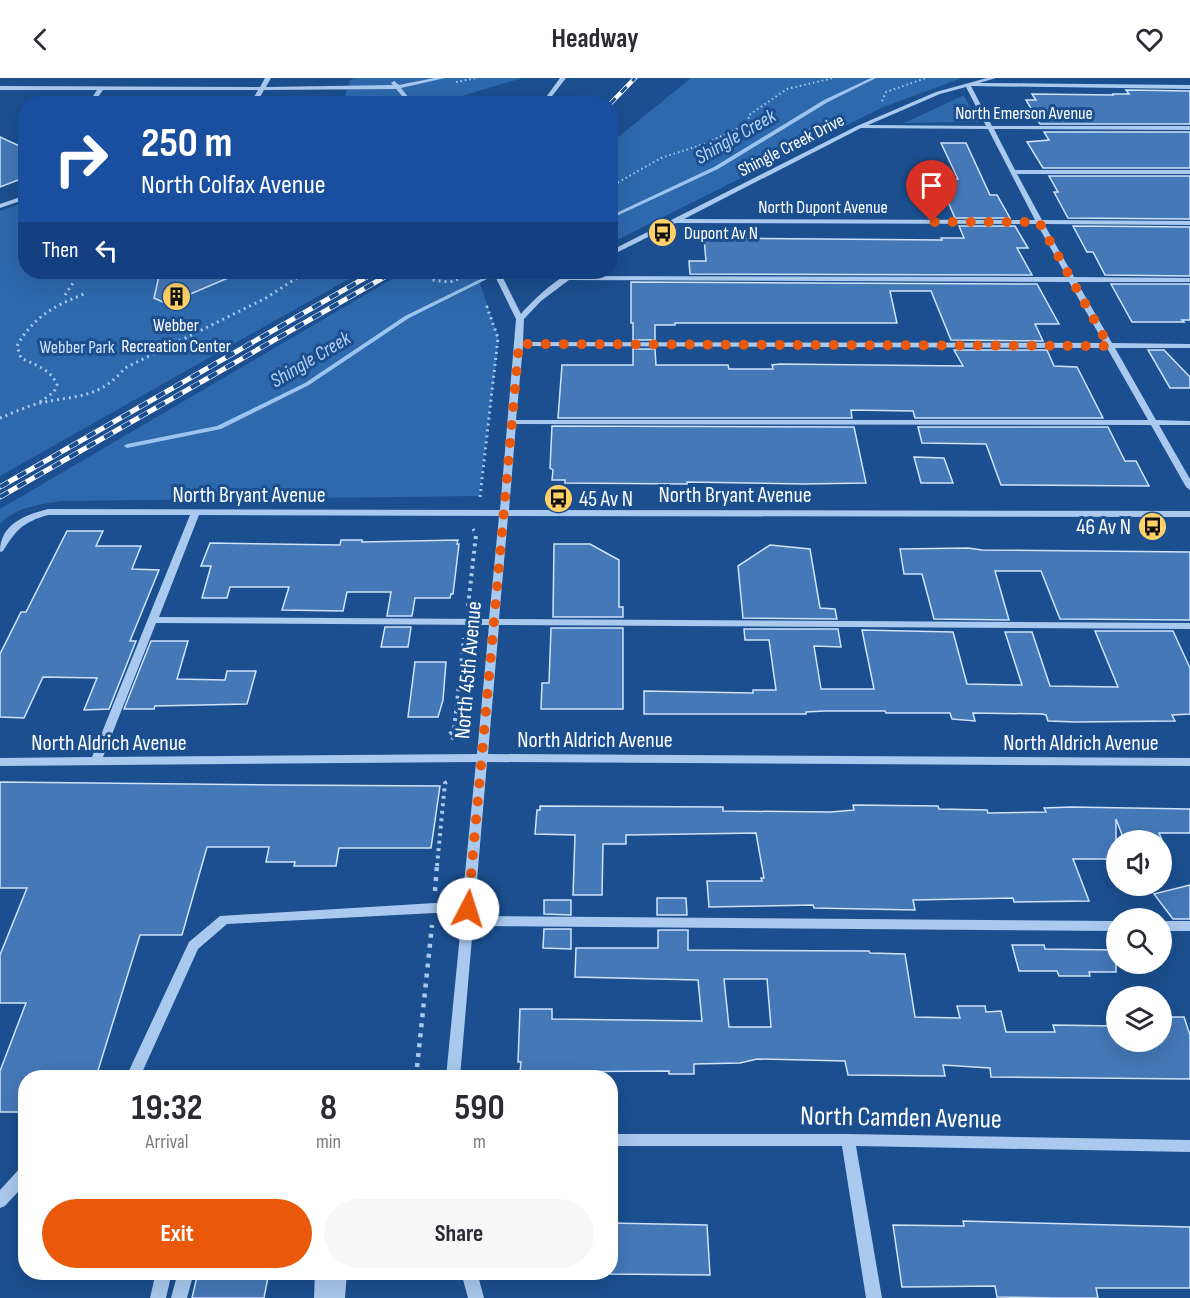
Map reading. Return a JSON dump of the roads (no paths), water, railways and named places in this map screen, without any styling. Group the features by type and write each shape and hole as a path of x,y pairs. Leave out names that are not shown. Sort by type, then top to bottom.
{"street":[{"path":"258,96 267,78"},
{"path":"395,84 416,78"},
{"path":"0,88 338,89 442,78"},
{"path":"549,96 563,78"},
{"name":"Shingle Creek Drive","path":"618,251 859,127 921,99 993,78"},
{"path":"145,89 150,83"},
{"path":"395,84 405,96"},
{"path":"968,85 989,87 1190,87"},
{"path":"968,85 1039,222 1190,487"},
{"path":"96,96 101,89"},
{"name":"North Emerson Avenue","path":"859,127 1190,128"},
{"path":"1013,172 1190,172"},
{"path":"0,205 18,199"},
{"name":"North Dupont Avenue","path":"673,222 1190,223"},
{"path":"618,278 1190,280"},
{"name":"North 45th Avenue","path":"454,1070 519,344 520,319 500,279"},
{"path":"520,319 538,299 565,279"},
{"path":"519,344 1190,346"},
{"path":"512,422 1190,423"},
{"name":"North Bryant Avenue","path":"0,549 11,529 28,517 48,512 1190,514"},
{"path":"96,762 195,513"},
{"path":"153,620 1190,626"},
{"name":"North Aldrich Avenue","path":"0,762 482,758 1190,762"},
{"path":"136,1070 193,946 225,919 435,908 467,915 1106,926"},
{"path":"1172,926 1190,926"},
{"name":"North Camden Avenue","path":"618,1140 848,1140 1190,1146"},
{"path":"848,1140 874,1298"},
{"path":"0,1201 18,1181"},
{"path":"158,1298 162,1280"},
{"path":"179,1298 184,1280"},
{"path":"322,1298 323,1280"},
{"path":"337,1298 338,1280"},
{"path":"471,1280 476,1298"}],"waterway":[{"name":"Shingle Creek","path":"618,214 716,168 826,101 874,78"},
{"name":"Shingle Creek","path":"127,446 219,428 307,384 407,317 484,279"}],"railway":[{"path":"618,96 635,78"},
{"path":"0,487 363,279"},
{"path":"0,497 381,279"}],"place":[{"name":"Dupont Av N","path":"663,233"},
{"name":"Webber Recreation Center","path":"176,296"},
{"name":"45 Av N","path":"558,498"},
{"name":"46 Av N","path":"1152,526"}],"park label":[{"name":"Webber Park","path":"77,347"}]}
